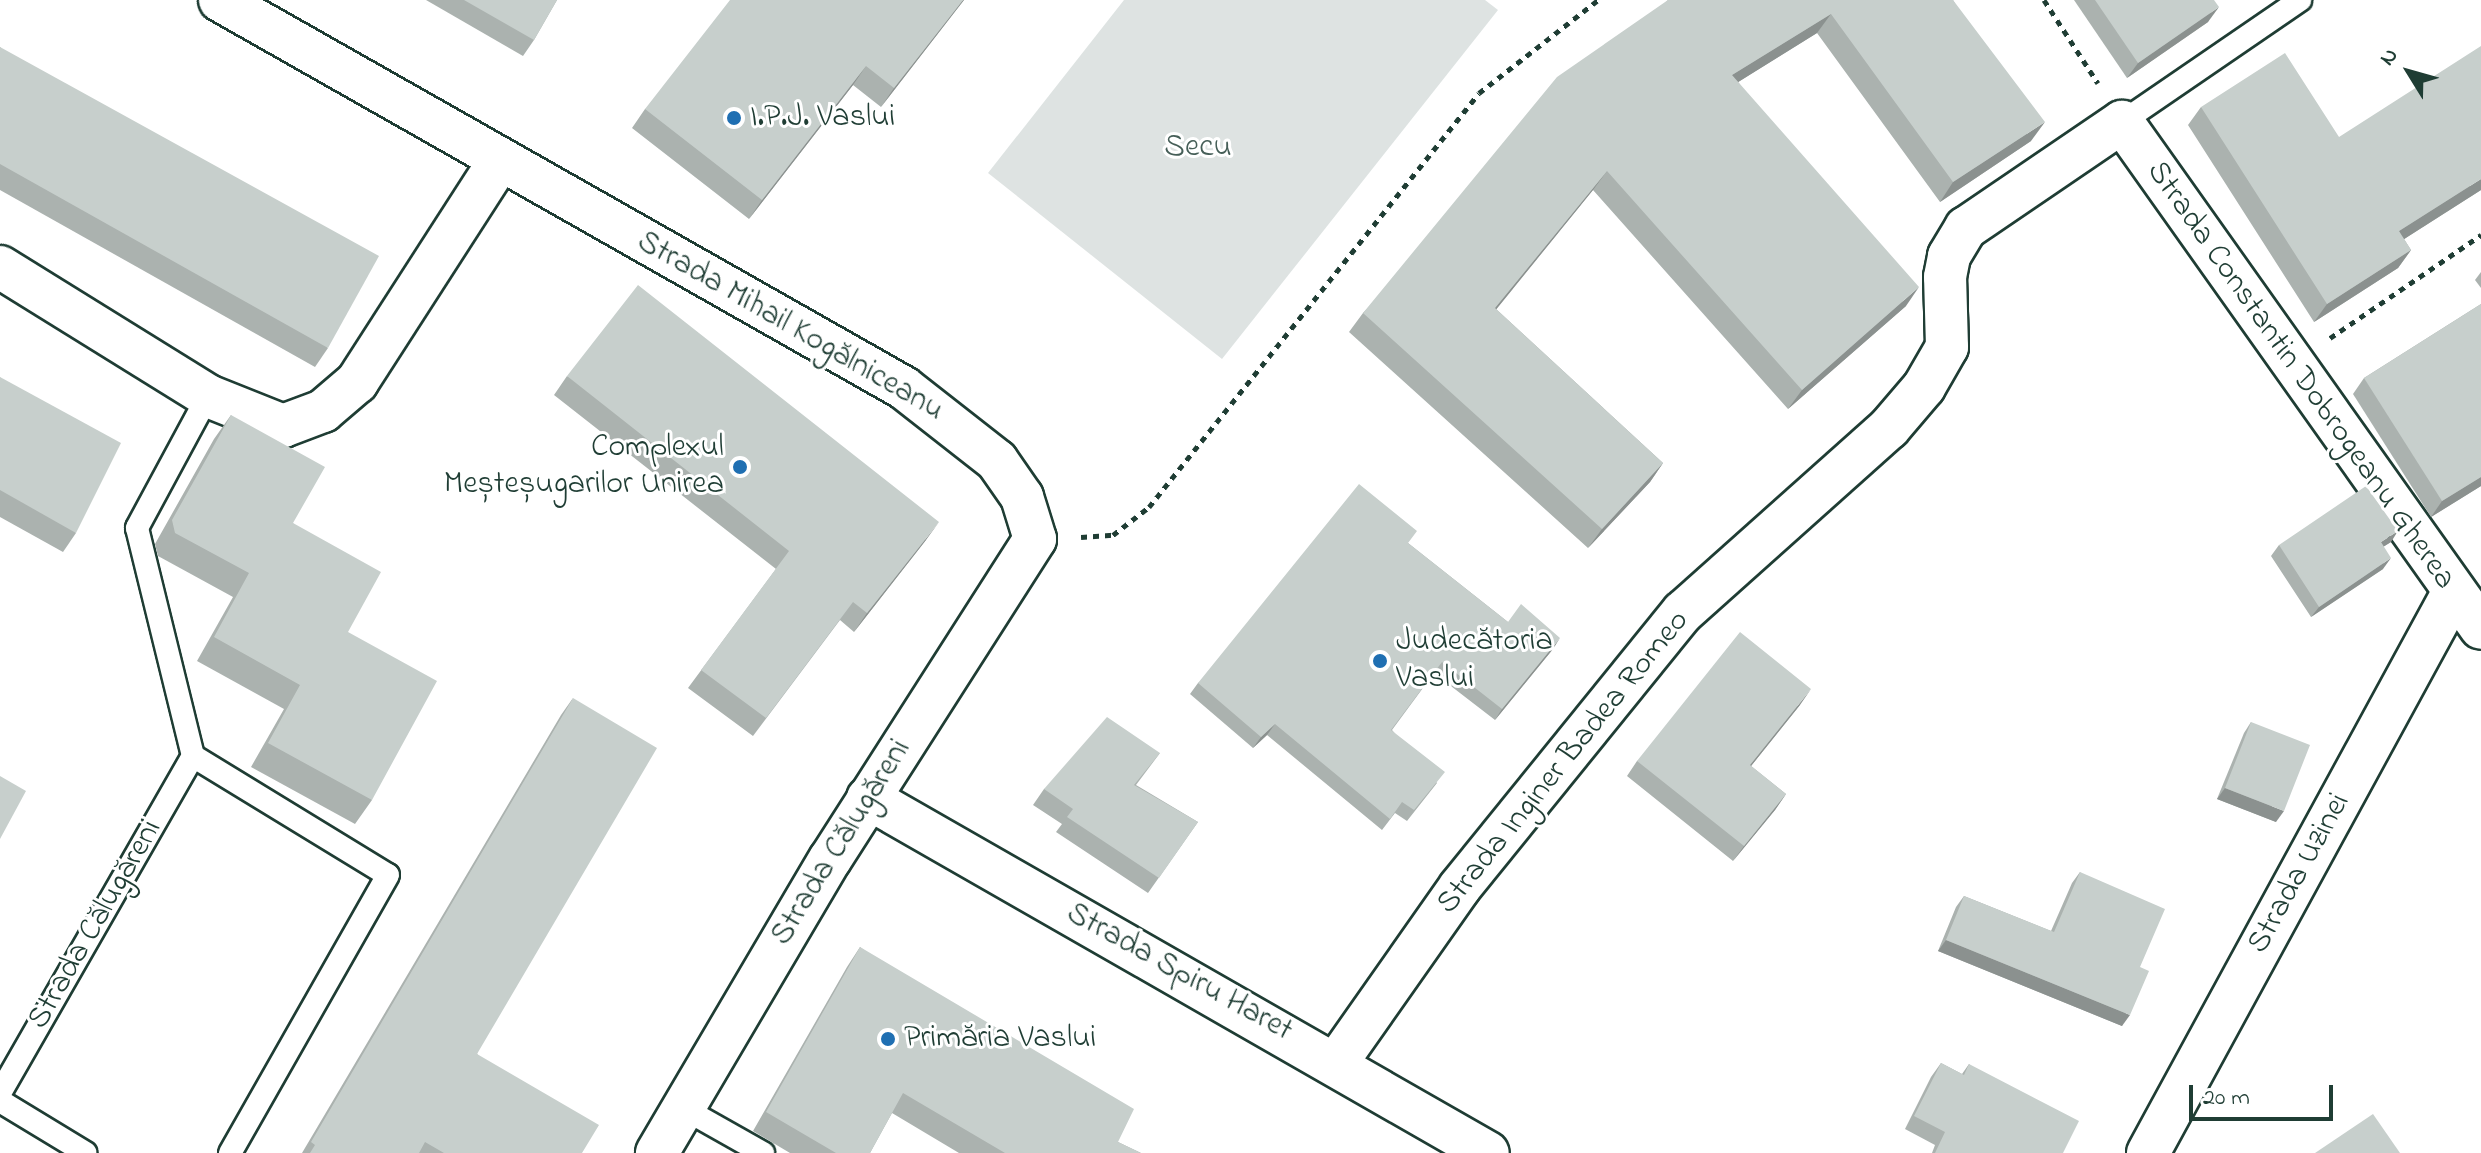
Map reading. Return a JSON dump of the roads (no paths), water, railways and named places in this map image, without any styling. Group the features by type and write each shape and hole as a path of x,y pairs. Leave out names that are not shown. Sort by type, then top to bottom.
{"street":[{"name":"Strada Mihail Kogălniceanu","path":"220,0 849,355 950,420 997,461 1022,497 1035,539"},
{"name":"Strada Constantin Dobrogeanu Gherea","path":"2122,122 2452,595 2481,628"},
{"name":"Strada Inginer Badea Romeo","path":"1337,1062 1460,887 1683,612 1889,428 1924,387 1947,347 1945,277 1949,256 1966,228 2122,122"},
{"path":"0,267 208,396 283,426 323,411 357,382 500,160"},
{"name":"Strada Călugăreni","path":"657,1153 868,798 1035,539"},
{"name":"Strada Uzinei","path":"2157,1148 2452,595"},
{"name":"Strada Spiru Haret","path":"868,798 1337,1062 1488,1153"}],"lane":[{"name":"Strada Inginer Badea Romeo","path":"2122,122 2300,0"},
{"path":"208,396 137,528 193,756 388,875 230,1153"},
{"name":"Strada Călugăreni","path":"0,1093 193,756"},
{"path":"0,1101 86,1153"},
{"path":"683,1108 763,1153"}],"place":[{"name":"I.P.J. Vaslui","path":"734,118"},
{"name":"Complexul Meșteșugarilor Unirea","path":"740,467"},
{"name":"Judecătoria Vaslui","path":"1380,661"},
{"name":"Primăria Vaslui","path":"888,1039"}],"park label":[{"name":"Secu","path":"1198,148"}]}
